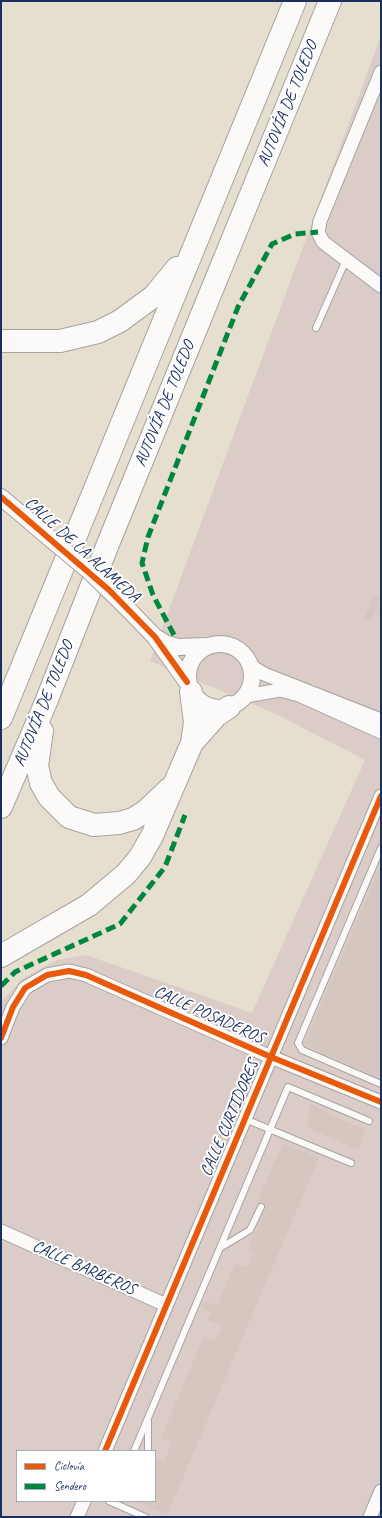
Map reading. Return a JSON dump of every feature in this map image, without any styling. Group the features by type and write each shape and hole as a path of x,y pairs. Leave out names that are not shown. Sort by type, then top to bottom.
{"highway":[{"name":"AUTOVÍA DE TOLEDO","path":"1,718 294,1"},
{"name":"AUTOVÍA DE TOLEDO","path":"1,807 46,702 111,537 330,1"},
{"path":"1,341 60,341 98,332 120,321 154,296 195,242"},
{"path":"1,956 90,905 126,874 140,857 152,836 192,743 195,722 189,687"},
{"path":"192,743 216,716 237,701"},
{"path":"46,702 37,766 41,783 49,797 69,817 94,825 107,825 126,821 146,811 175,782"}],"street":[{"path":"381,72 320,221 318,232 323,242 381,286"},
{"name":"CALLE DE LA ALAMEDA","path":"1,497 89,571 128,609 155,638 189,687"},
{"name":"CALLE DE LA ALAMEDA","path":"155,638 167,644 178,647 207,646"},
{"path":"237,701 250,686 252,676 246,657 229,645 218,643 207,646 198,652 191,660 187,670 189,687 198,700 208,706 218,708 237,701 280,690 299,695 381,732"},
{"path":"250,666 264,674 381,720"},
{"name":"CALLE CURTIDORES","path":"105,1450 381,796"},
{"name":"CALLE POSADEROS","path":"1,1038 13,1007 25,988 47,975 69,971 86,975 271,1057 381,1102"},
{"name":"CALLE BARBEROS","path":"1,1231 166,1305"},
{"path":"370,1517 381,1492"},
{"path":"77,1517 84,1502"}],"lane":[{"path":"316,328 346,260"},
{"path":"381,848 298,1043 302,1050 381,1084"},
{"path":"134,1450 288,1087 369,1121"},
{"path":"245,1119 351,1163"},
{"path":"220,1249 250,1230 262,1207"},
{"path":"148,1419 148,1450"},
{"path":"113,1502 145,1517"}],"shaded area":[{"path":"381,36 381,1517 1,1517 1,1002 22,979 57,960 86,955 252,1013 365,760 276,714 150,661"}],"building":[{"path":"374,594 381,597 381,599 371,622 364,619"},
{"path":"381,865 381,1079 304,1045"},
{"path":"311,1104 329,1112 328,1114 366,1130 358,1150 306,1127 311,1116 307,1114"},
{"path":"283,1143 319,1158 167,1515 138,1502 156,1502 156,1458 164,1462 172,1442 161,1438 204,1336 215,1341 222,1326 207,1320 211,1312 203,1309 206,1301 217,1306 235,1263 247,1268 254,1252 248,1250 265,1209 263,1203 256,1205"}],"marked path":[{"path":"174,635 153,595 142,563 148,537 238,307 272,244 295,234 318,232"},
{"path":"1,986 15,972 120,924 165,867 185,815"}],"cycle path":[{"path":"1,497 109,590 155,637 187,682"},
{"path":"105,1450 381,796"},
{"path":"1,1038 13,1007 25,988 47,975 69,971 86,975 271,1057 381,1102"}]}
